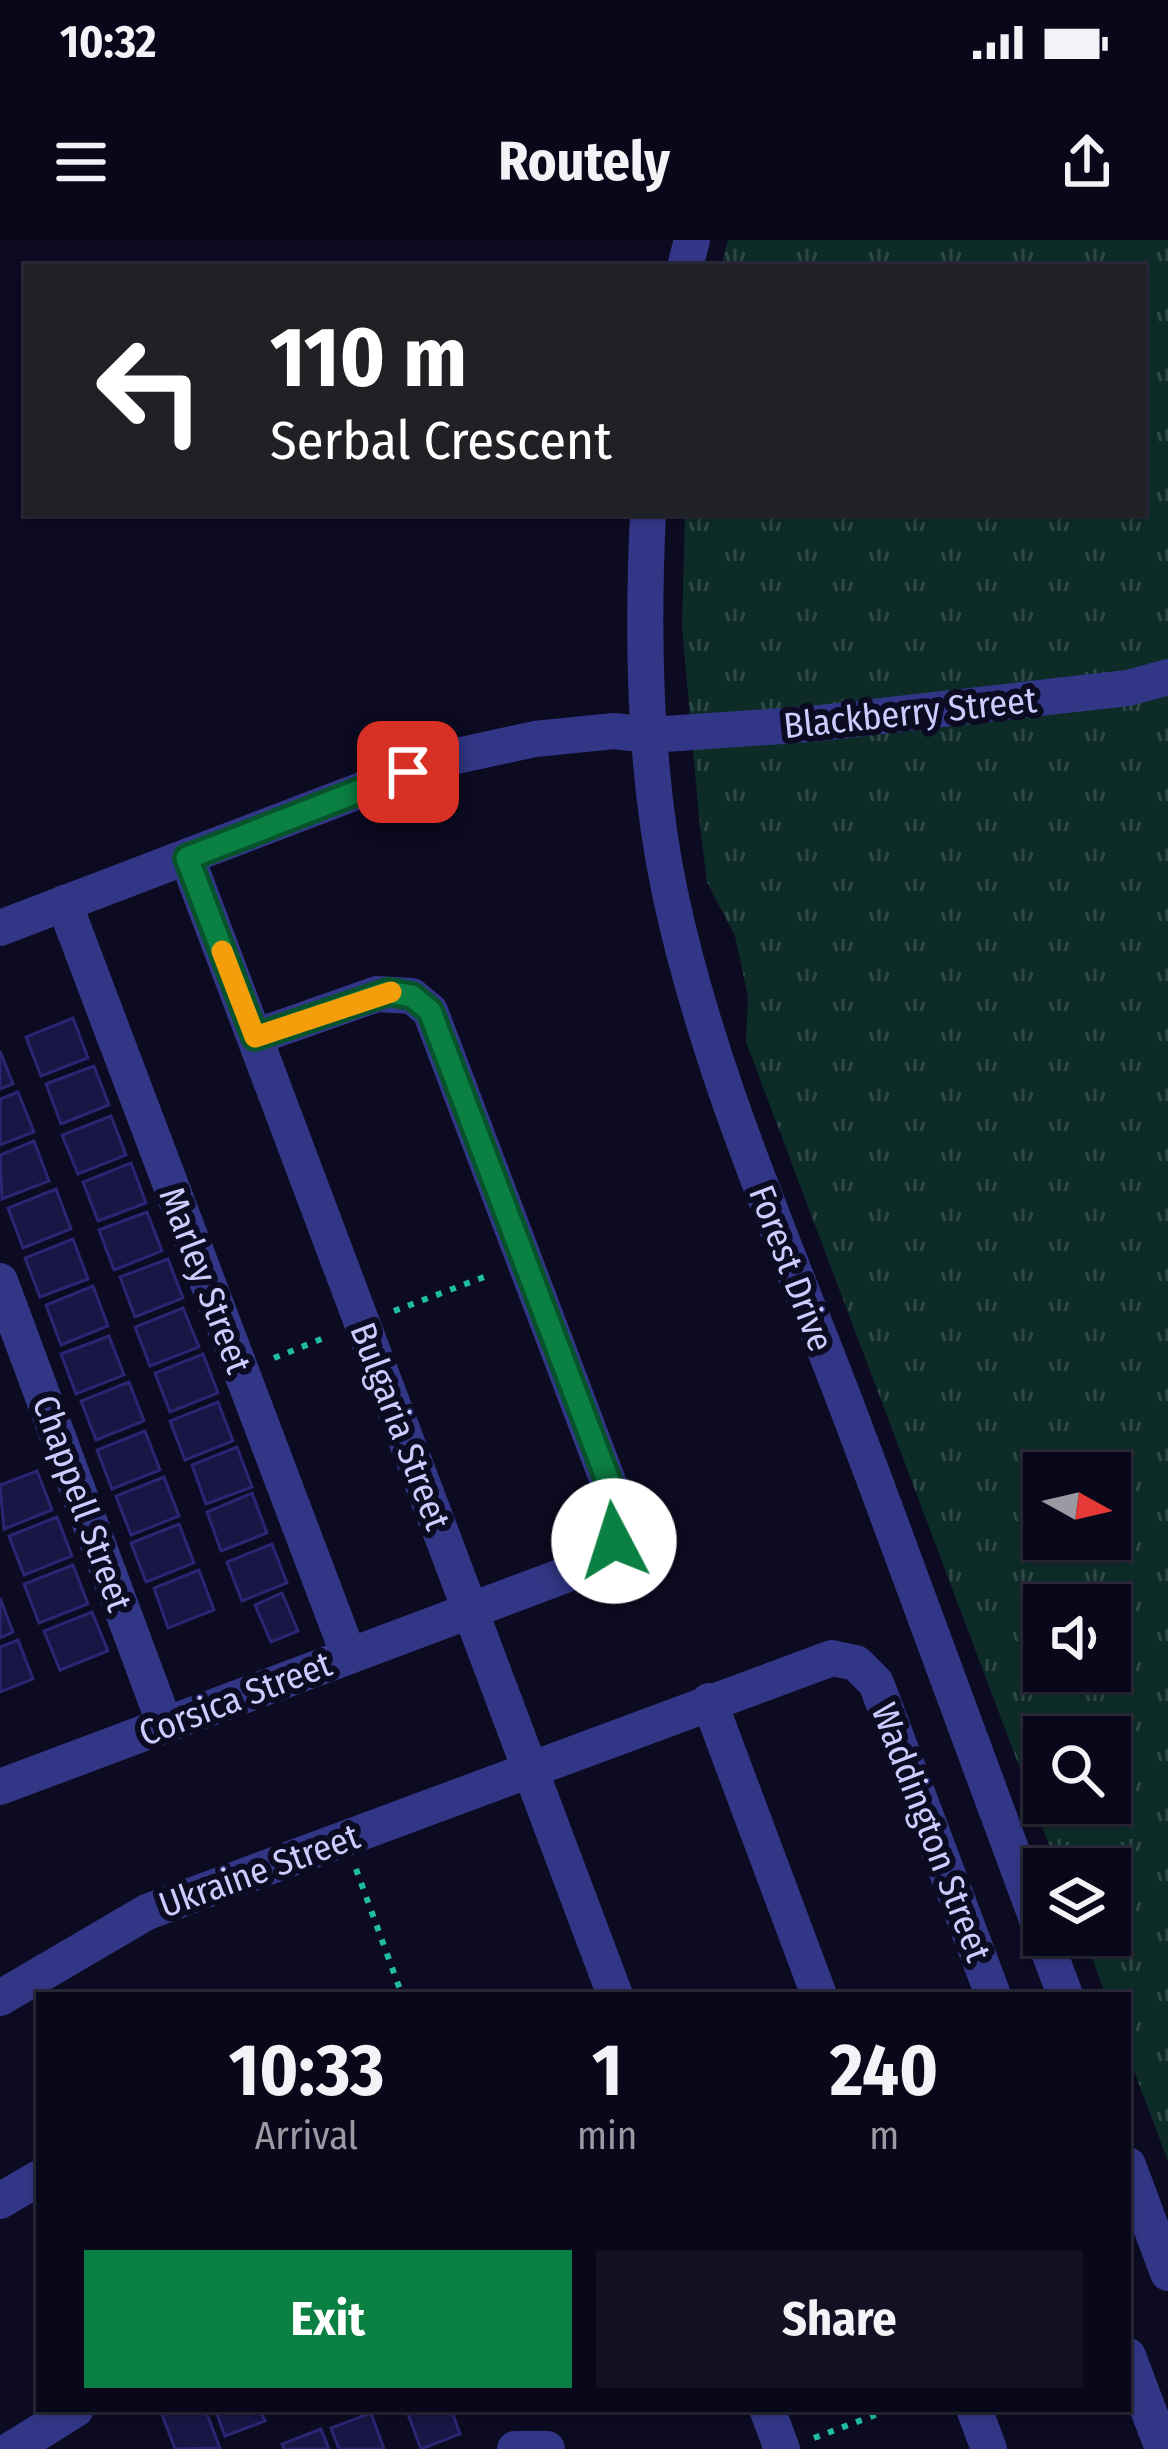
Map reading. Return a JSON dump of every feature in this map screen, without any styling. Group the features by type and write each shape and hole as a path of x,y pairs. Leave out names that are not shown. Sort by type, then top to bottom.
{"street":[{"name":"Forest Drive","path":"648,516 650,735 669,890 722,1081 1064,1992"},
{"name":"Blackberry Street","path":"0,928 443,760 535,739 614,731 650,735 811,724 1128,688 1168,677"},
{"name":"Bulgaria Street","path":"187,858 614,1992"},
{"name":"Marley Street","path":"64,903 349,1656"},
{"name":"Corsica Street","path":"0,1786 596,1562 614,1541 619,1517 436,1022 412,996 388,992 255,1037"},
{"name":"Chappell Street","path":"0,1281 166,1725"},
{"name":"Waddington Street","path":"530,1767 820,1659 845,1659 868,1672 876,1683 992,1992"},
{"path":"709,1701 818,1992"},
{"name":"Ukraine Street","path":"0,1998 147,1912 530,1767"},
{"path":"1131,2173 1168,2273"},
{"path":"0,2201 36,2181"},
{"path":"1131,2364 1163,2449"},
{"path":"12,2449 71,2412"},
{"path":"769,2412 794,2445"},
{"path":"975,2412 989,2449"},
{"path":"515,2449 547,2449"}],"path":[{"path":"394,1311 511,1267"},
{"path":"274,1358 332,1335"},
{"path":"350,1852 401,1992"},
{"path":"794,2445 883,2412"}],"green space":[{"path":"728,240 1168,240 1168,2161 1131,2063 1131,1992 1105,1992 1091,1956 1131,1956 1131,1848 1050,1848 1041,1824 1131,1824 1131,1716 1023,1716 1023,1776 746,1042 748,997 735,936 707,882 682,627 685,516 1146,516 1146,264 722,264"}],"building":[{"path":"73,1018 88,1058 41,1076 26,1037"},
{"path":"0,1051 13,1084 0,1089"},
{"path":"94,1066 109,1105 61,1124 46,1084"},
{"path":"18,1092 34,1132 0,1145 0,1099"},
{"path":"111,1116 126,1155 78,1174 62,1135"},
{"path":"34,1141 49,1181 2,1199 0,1155"},
{"path":"131,1163 146,1203 98,1221 83,1182"},
{"path":"56,1189 71,1229 23,1248 8,1208"},
{"path":"147,1212 162,1251 114,1270 99,1230"},
{"path":"73,1239 88,1279 40,1297 25,1258"},
{"path":"168,1259 183,1298 135,1317 120,1277"},
{"path":"93,1286 108,1326 61,1345 46,1305"},
{"path":"183,1308 199,1347 150,1366 135,1327"},
{"path":"109,1336 124,1375 76,1394 61,1354"},
{"path":"203,1354 218,1393 170,1412 155,1373"},
{"path":"129,1382 144,1421 96,1440 81,1401"},
{"path":"218,1402 233,1441 185,1460 170,1421"},
{"path":"145,1431 160,1470 112,1489 97,1450"},
{"path":"237,1447 252,1487 206,1504 192,1465"},
{"path":"37,1471 52,1510 4,1529 0,1485"},
{"path":"164,1477 179,1516 131,1535 116,1496"},
{"path":"252,1493 267,1533 221,1551 207,1512"},
{"path":"57,1517 72,1556 24,1575 9,1536"},
{"path":"179,1524 194,1563 146,1582 131,1543"},
{"path":"272,1544 287,1583 242,1601 227,1562"},
{"path":"73,1565 88,1604 39,1623 24,1584"},
{"path":"199,1570 214,1610 168,1628 154,1588"},
{"path":"282,1593 298,1631 271,1642 255,1605"},
{"path":"0,1598 13,1632 0,1638"},
{"path":"92,1612 108,1651 60,1670 44,1631"},
{"path":"18,1640 33,1679 0,1692 0,1647"},
{"path":"161,2412 206,2412 220,2448 175,2449"},
{"path":"216,2412 261,2412 265,2421 225,2436"},
{"path":"407,2412 452,2412 460,2434 421,2449"},
{"path":"371,2413 384,2449 339,2449 331,2428"},
{"path":"321,2429 329,2449 284,2449 282,2444"}],"slow traffic":[{"path":"222,951 255,1037 391,992"}],"route":[{"path":"408,772 187,858 255,1037 388,992 412,996 430,1011 617,1504 614,1541"}]}
